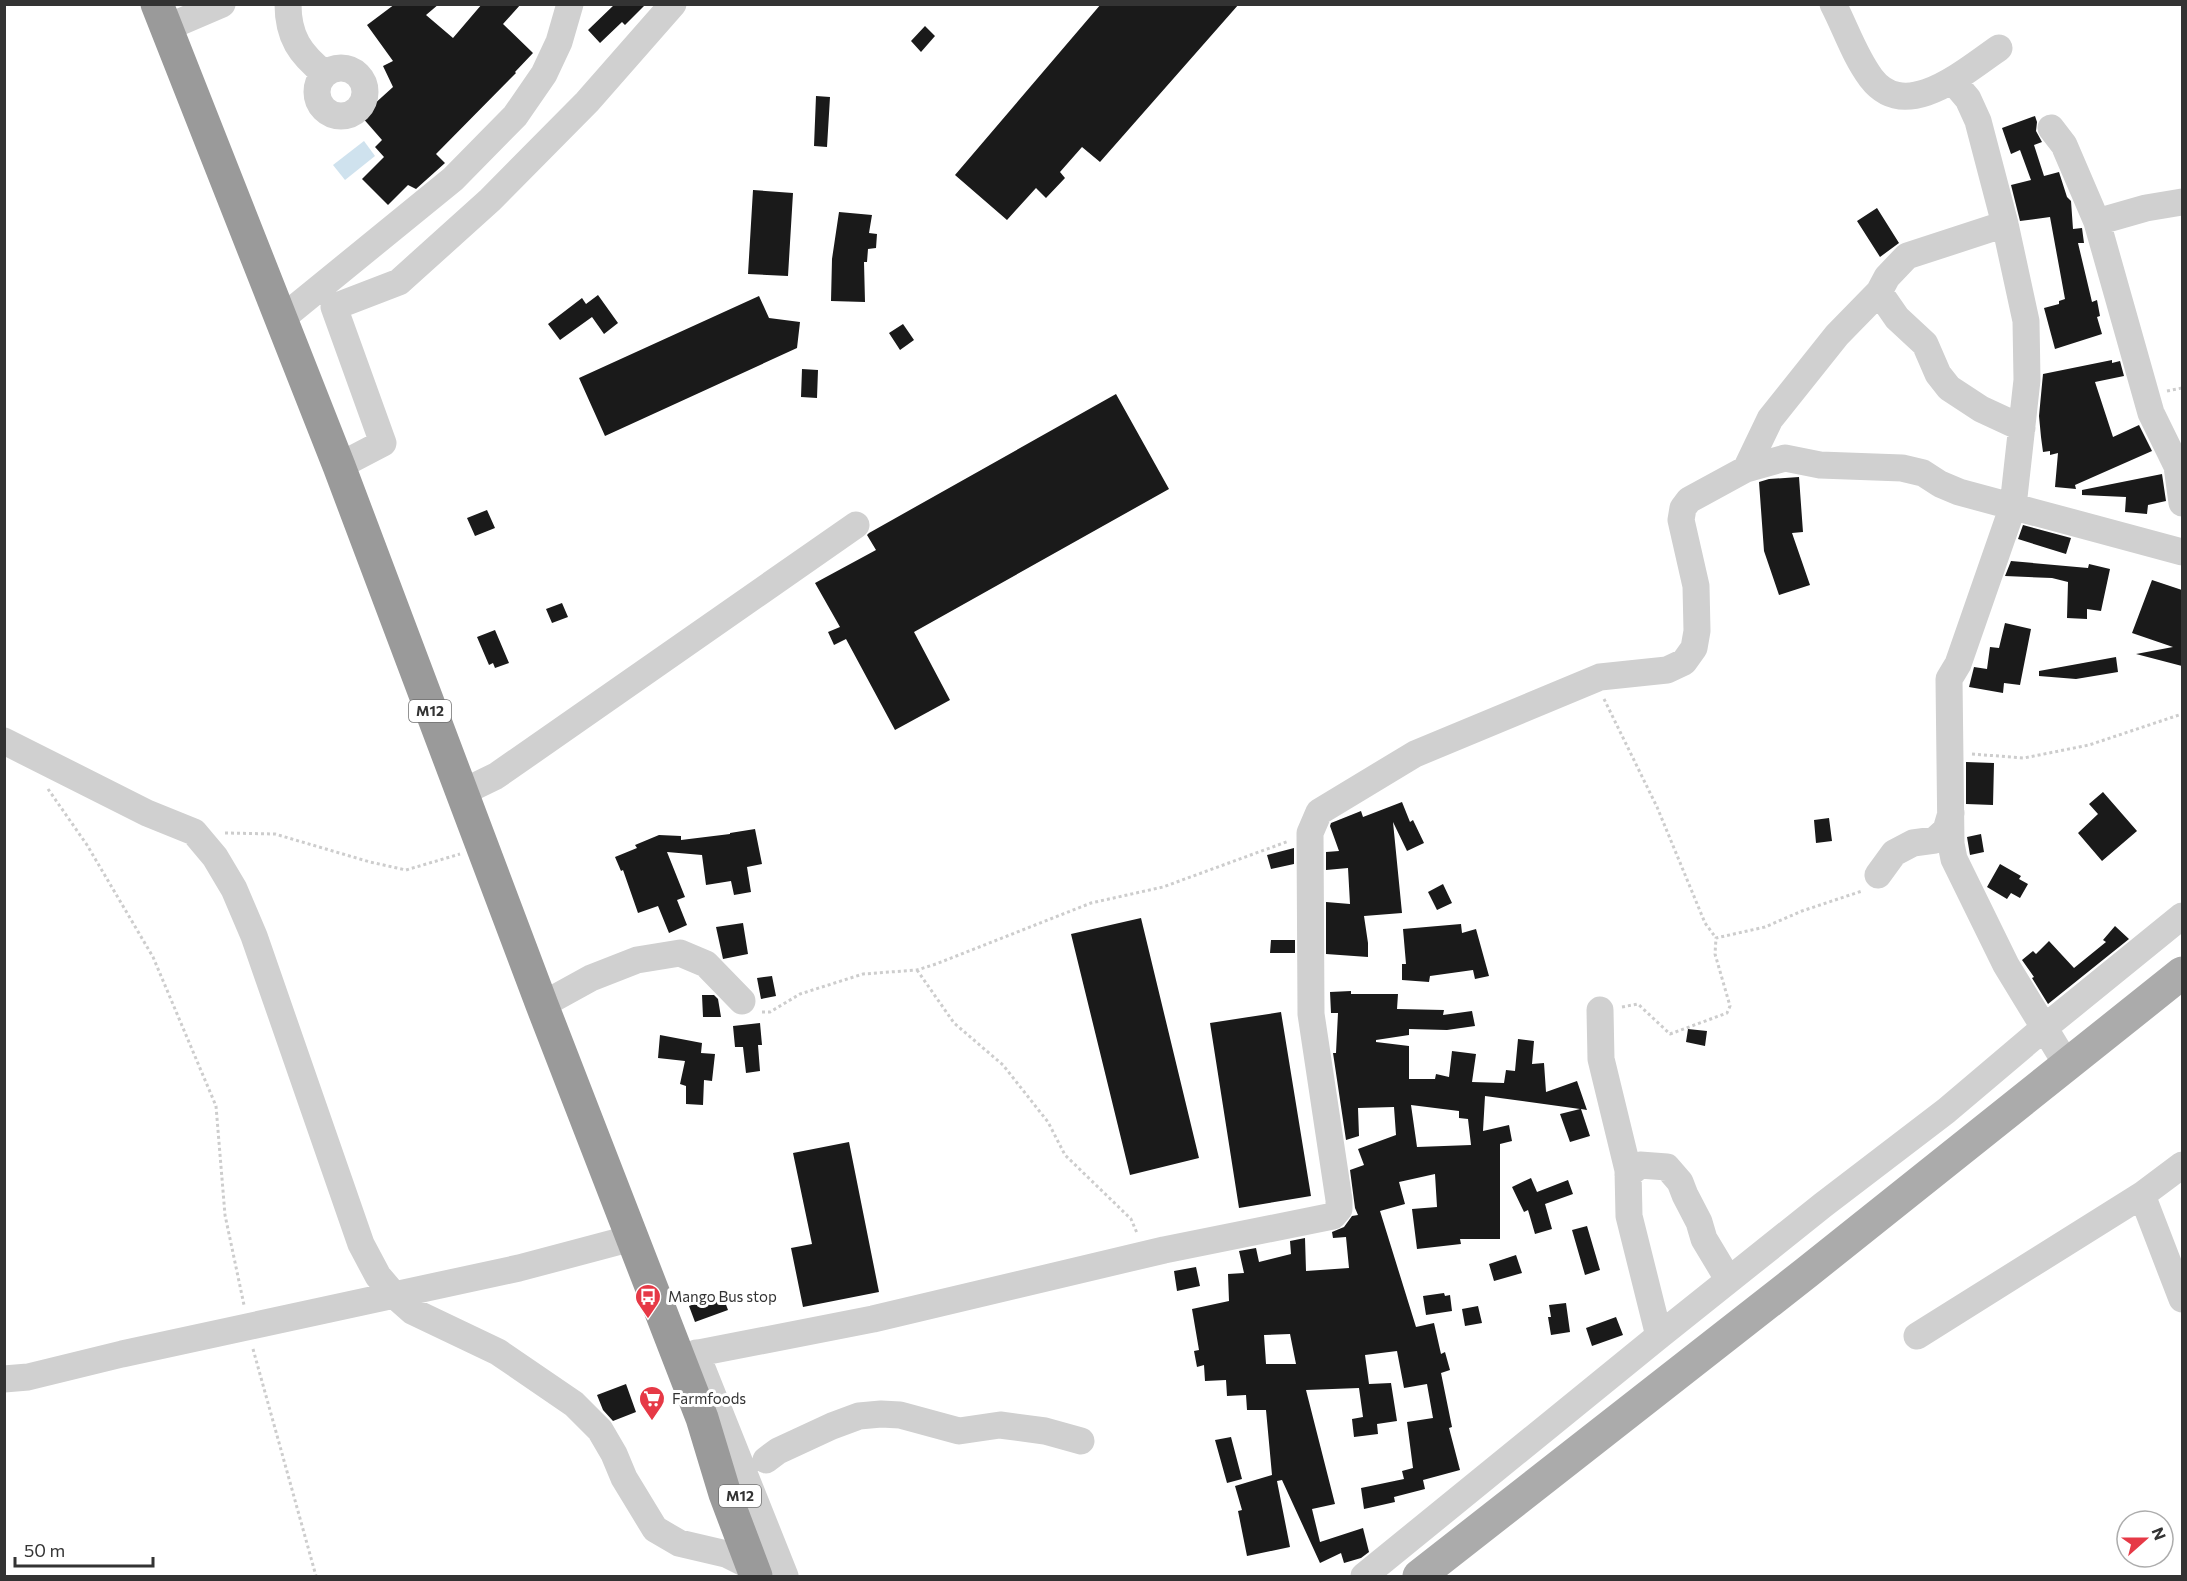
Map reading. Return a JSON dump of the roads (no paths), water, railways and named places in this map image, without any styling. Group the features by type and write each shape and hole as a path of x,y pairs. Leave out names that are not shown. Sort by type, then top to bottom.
{"highway":[{"name":"M12","path":"161,16 339,466 461,793 632,1238 687,1355 724,1494 760,1573"}],"main road":[{"path":"1419,1576 2182,973"}],"street":[{"path":"161,16 222,4"},
{"path":"288,4 288,22 297,46 310,62 325,74"},
{"path":"280,320 453,179 515,116 544,75 559,42 570,4"},
{"path":"339,466 383,443 334,307 399,282 490,200 579,110 672,4"},
{"path":"1833,4 1853,48 1870,77 1879,87 1901,97 1917,96 1932,91 1999,48"},
{"path":"1952,80 1968,99 1978,121 2005,224 2026,321 2027,380 2013,506 1958,664 1950,679 1951,844 1954,859 2006,965 2067,1065"},
{"path":"2051,128 2064,145 2097,222 2151,413 2177,466 2182,503"},
{"path":"2097,222 2146,208 2182,202"},
{"path":"1746,469 1770,419 1837,335 1879,292 1887,277 1907,256 2005,224"},
{"path":"1879,292 1898,318 1925,344 1938,374 1949,388 1981,409 2022,428"},
{"path":"785,1576 687,1355 873,1319 1164,1250 1333,1216 1339,1209 1339,1200 1311,1014 1310,833 1319,812 1415,754 1600,677 1667,670 1684,662 1694,648 1697,631 1696,586 1681,520 1683,508 1689,500 1746,469 1766,461 1785,458 1820,465 1902,468 1923,473 1959,492 2182,552"},
{"path":"461,793 496,776 856,525"},
{"path":"4,741 147,813 194,832 215,857 234,889 273,987 361,1244 378,1276 395,1296 412,1311 498,1352 574,1404 600,1430 624,1478 655,1529 679,1543 726,1554 760,1573"},
{"path":"1878,875 1893,853 1913,843 1935,840 1946,830 1951,813"},
{"path":"1364,1576 1659,1336 1823,1205 1946,1111 2182,916"},
{"path":"542,1005 591,978 637,960 680,953 706,964 742,1001"},
{"path":"1600,1010 1601,1059 1628,1175 1629,1216 1659,1336"},
{"path":"1628,1175 1640,1165 1667,1167 1680,1182 1699,1222 1704,1239 1725,1274"},
{"path":"1917,1336 2142,1195 2182,1165"},
{"path":"2142,1195 2182,1299"},
{"path":"4,1379 28,1377 249,1326 395,1296 519,1268 632,1238"},
{"path":"766,1460 778,1451 832,1426 859,1416 880,1414 900,1415 959,1431 1000,1425 1045,1431 1081,1441"}],"water":[{"path":"364,141 375,156 345,180 333,165"}],"place":[{"name":"Mango Bus stop","path":"648,1320"},
{"name":"Farmfoods","path":"652,1422"}]}
